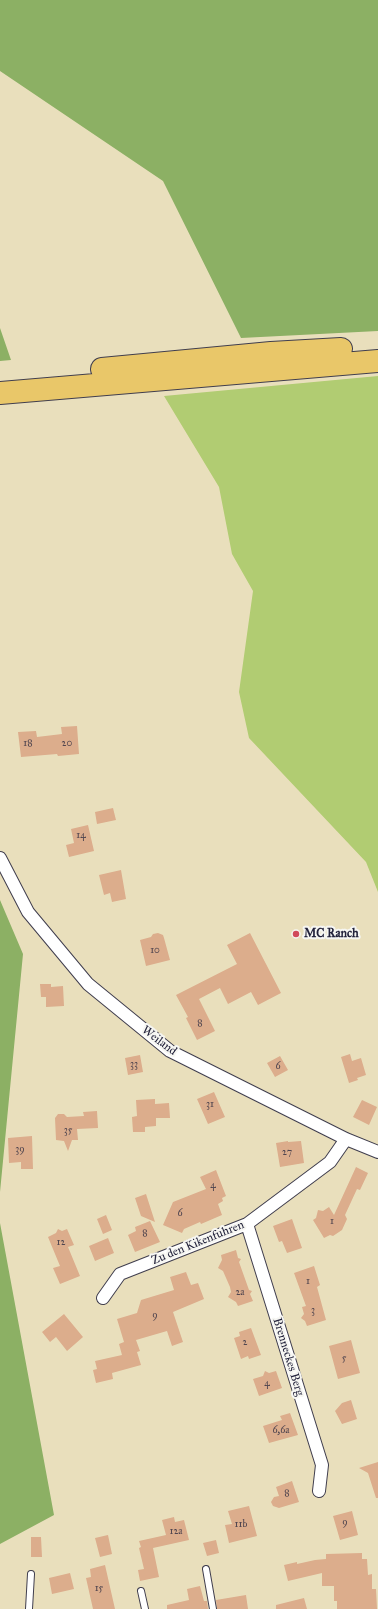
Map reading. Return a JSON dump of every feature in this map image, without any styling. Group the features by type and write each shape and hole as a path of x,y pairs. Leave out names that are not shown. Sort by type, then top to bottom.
{"highway":[{"path":"0,378 272,353 378,346"},
{"path":"0,393 378,361"}],"street":[{"name":"Weiland","path":"0,858 28,912 88,984 170,1051 346,1138 378,1152"},
{"name":"Zu den Kikenfuhren","path":"103,1298 120,1274 247,1224 330,1162 346,1138"},
{"name":"Brenneckes Berg","path":"247,1224 322,1465 319,1491"}],"lane":[{"path":"206,1569 213,1609"},
{"path":"29,1609 31,1574"},
{"path":"141,1591 145,1609"}],"green space":[{"path":"0,0 378,0 378,331 241,338 163,181 0,71"},
{"path":"0,328 11,360 0,361"},
{"path":"378,376 378,892 366,862 249,738 239,692 253,591 232,554 219,487 164,396"},
{"path":"0,900 23,954 0,1192"},
{"path":"0,1223 54,1515 0,1544"}],"building":[{"path":"77,726 79,754 21,757 18,732 36,731 37,737 62,734 61,727"},
{"path":"113,808 116,820 97,824 95,812"},
{"path":"88,825 94,851 69,857 66,845 74,843 71,829"},
{"path":"121,870 126,899 112,902 110,893 104,895 99,875"},
{"path":"158,933 163,935 170,960 146,966 140,940"},
{"path":"250,933 281,993 258,1005 251,992 228,1004 220,988 199,999 215,1031 197,1040 186,1018 188,1017 176,995 237,964 227,945"},
{"path":"40,984 51,984 51,987 63,986 64,1006 46,1007 46,997 41,997"},
{"path":"350,1054 352,1061 361,1058 366,1075 349,1083 341,1057"},
{"path":"140,1055 143,1072 128,1075 125,1058"},
{"path":"280,1056 288,1070 275,1077 267,1063"},
{"path":"214,1092 225,1117 208,1124 197,1099"},
{"path":"155,1099 155,1104 169,1103 170,1118 156,1118 156,1126 145,1127 145,1132 133,1132 132,1117 137,1116 136,1100"},
{"path":"362,1100 377,1107 369,1125 353,1117"},
{"path":"97,1111 98,1128 77,1129 78,1140 72,1140 68,1151 64,1141 56,1140 55,1118 58,1114 64,1114 67,1117 84,1116 83,1112"},
{"path":"32,1136 33,1169 21,1169 21,1162 9,1163 8,1138"},
{"path":"301,1141 304,1163 280,1167 276,1143"},
{"path":"356,1167 368,1173 360,1190 357,1189 345,1215 347,1219 342,1230 333,1236 330,1235 324,1238 313,1220 316,1218 318,1210 323,1211 329,1207 334,1215"},
{"path":"216,1170 226,1196 222,1198 223,1201 218,1204 222,1215 184,1229 182,1233 163,1225 173,1202 206,1189 200,1177"},
{"path":"146,1194 155,1222 141,1216 135,1198"},
{"path":"106,1215 112,1230 103,1234 97,1219"},
{"path":"292,1219 302,1248 287,1253 282,1241 279,1242 273,1226"},
{"path":"150,1221 160,1242 135,1252 128,1235 136,1231 135,1227"},
{"path":"58,1229 62,1231 67,1229 74,1245 68,1247 80,1276 60,1284 53,1268 60,1266 48,1237 56,1233"},
{"path":"108,1238 114,1253 95,1261 89,1246"},
{"path":"236,1250 238,1258 241,1259 239,1262 249,1290 252,1291 250,1294 253,1301 238,1306 236,1302 228,1297 231,1292 230,1287 223,1271 218,1268 222,1260 221,1255"},
{"path":"314,1266 320,1285 317,1287 326,1320 307,1326 305,1321 301,1318 304,1314 302,1307 306,1306 294,1273"},
{"path":"186,1272 191,1285 198,1283 204,1299 173,1312 183,1342 172,1346 167,1331 136,1340 140,1351 137,1352 141,1365 112,1373 113,1379 96,1383 93,1370 97,1369 95,1361 122,1355 119,1344 124,1342 117,1319 137,1313 141,1300 174,1290 170,1277"},
{"path":"64,1314 83,1337 67,1351 56,1337 50,1342 42,1332"},
{"path":"251,1328 261,1355 249,1359 248,1356 241,1359 234,1338 240,1336 239,1332"},
{"path":"351,1340 360,1373 338,1379 329,1346"},
{"path":"265,1371 269,1373 276,1371 282,1388 259,1396 253,1379 263,1376"},
{"path":"351,1400 357,1419 342,1424 335,1411 342,1403"},
{"path":"290,1413 298,1435 269,1443 263,1426 282,1420 280,1416"},
{"path":"378,1462 378,1498 376,1498 368,1473 359,1468"},
{"path":"292,1481 299,1502 279,1508 273,1506 271,1502 274,1497 279,1496 276,1487"},
{"path":"249,1506 257,1536 229,1543 225,1525 232,1524 228,1511"},
{"path":"352,1511 358,1535 340,1540 333,1516"},
{"path":"174,1517 175,1522 184,1520 189,1540 153,1548 159,1577 140,1581 138,1570 144,1569 139,1548 141,1547 139,1541 166,1535 162,1520"},
{"path":"108,1535 112,1554 100,1557 95,1538"},
{"path":"31,1537 41,1537 42,1557 31,1557"},
{"path":"216,1540 219,1553 207,1556 203,1543"},
{"path":"362,1553 362,1559 367,1559 368,1575 372,1574 372,1589 376,1589 377,1609 337,1609 337,1601 334,1601 334,1586 322,1586 322,1573 288,1581 284,1565 326,1559 326,1554"},
{"path":"105,1565 115,1609 93,1609 86,1578 91,1577 90,1569"},
{"path":"70,1573 74,1589 52,1594 49,1578"},
{"path":"200,1586 204,1601 207,1601 208,1609 167,1609 167,1605 189,1600 187,1589"},
{"path":"246,1595 248,1609 217,1609 216,1600"},
{"path":"304,1598 307,1609 276,1609 276,1605"}],"place":[{"name":"MC Ranch","path":"296,934"}]}
